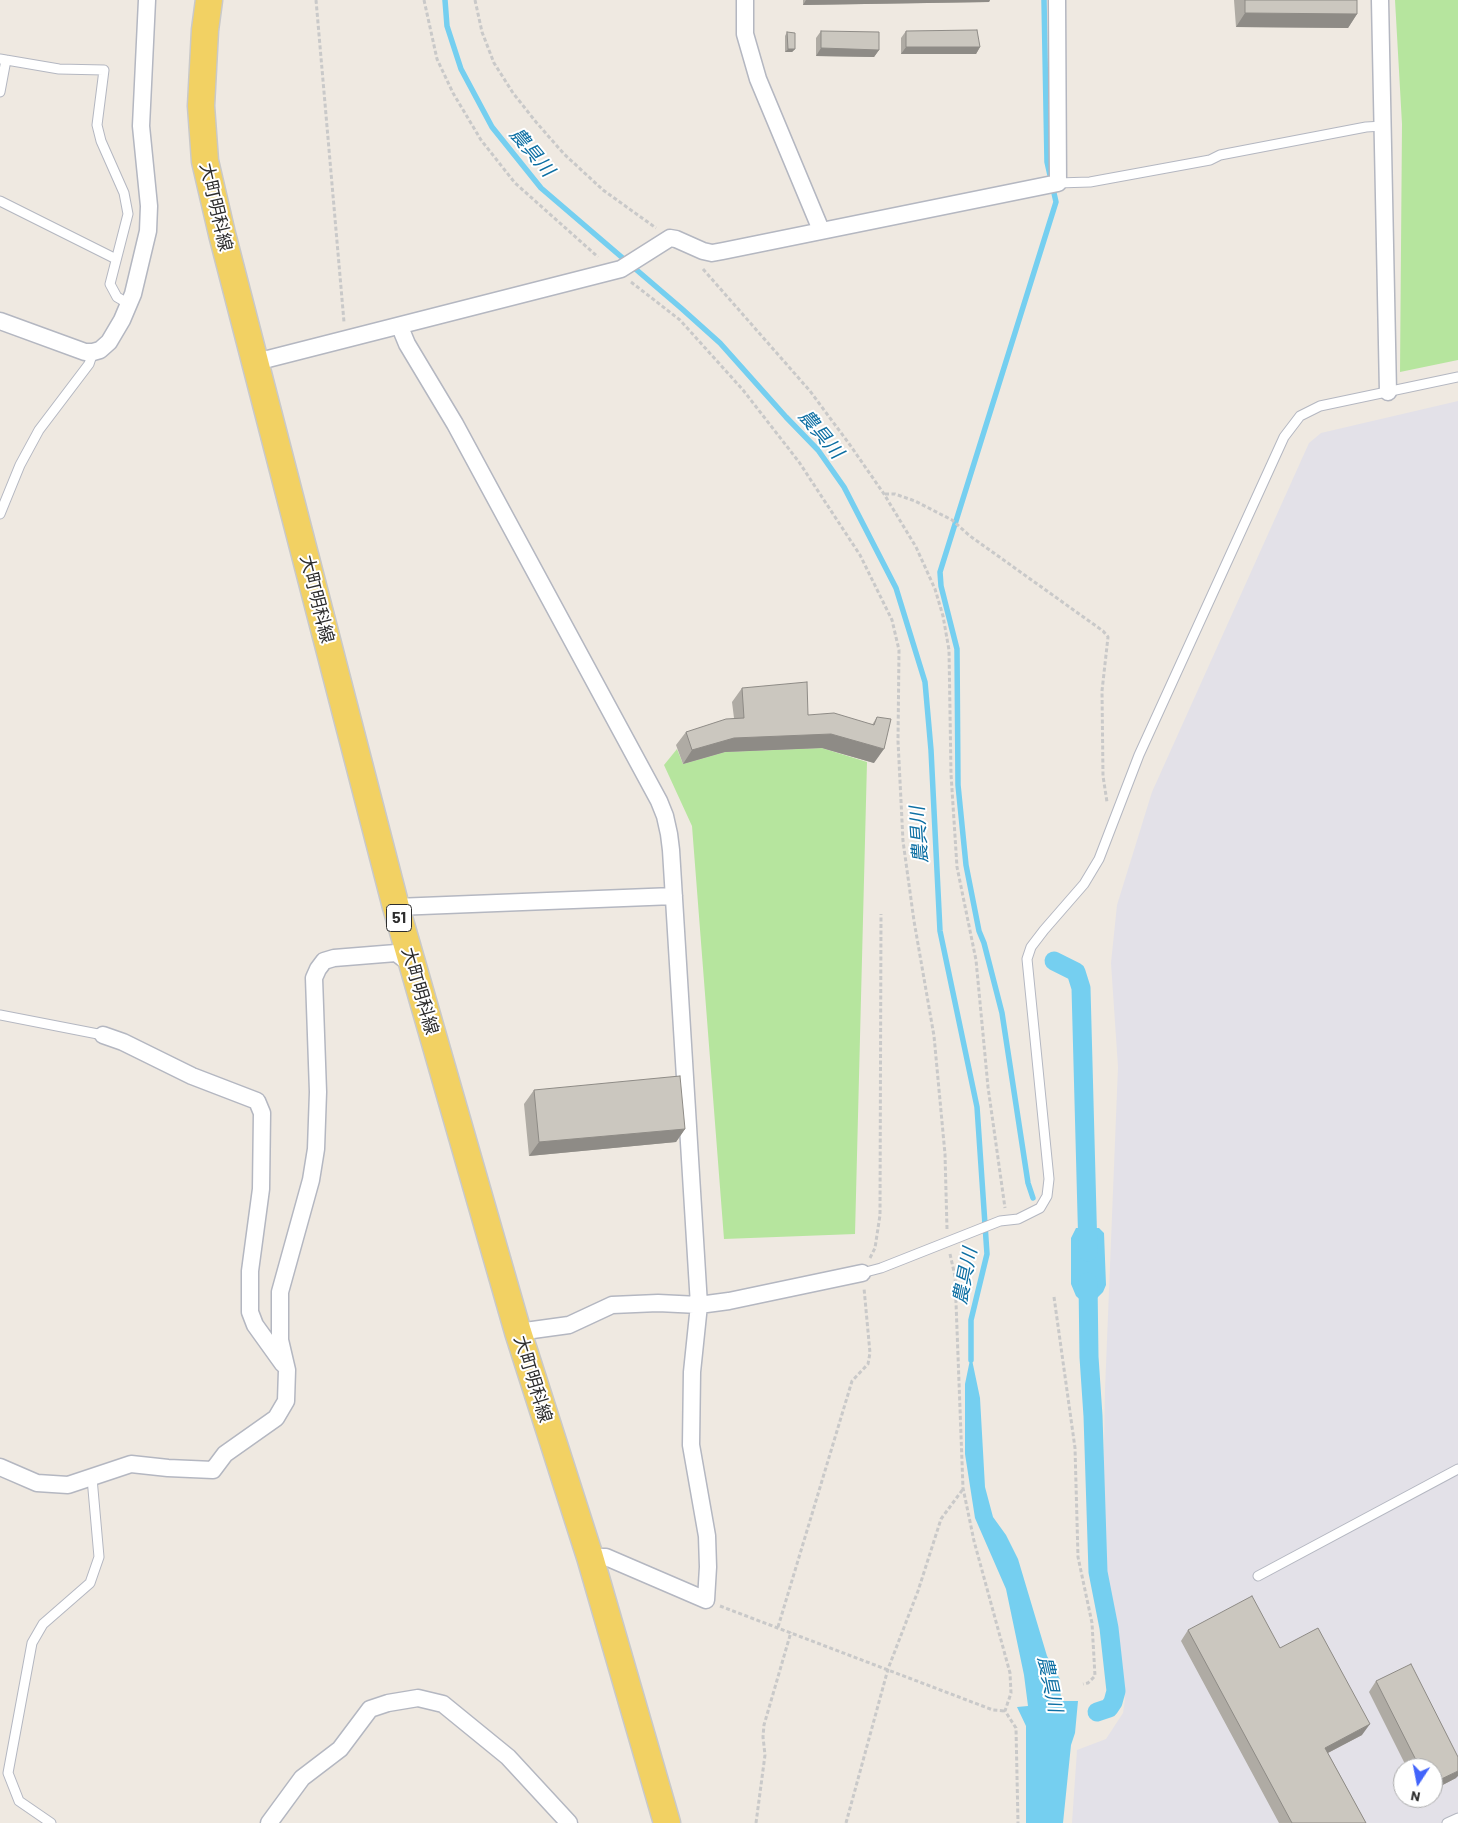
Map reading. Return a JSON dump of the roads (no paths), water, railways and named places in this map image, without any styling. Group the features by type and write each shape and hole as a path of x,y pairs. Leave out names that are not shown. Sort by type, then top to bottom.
{"main road":[{"name":"大町明科線","path":"209,0 205,30 201,106 204,162 222,234 396,907 518,1332 590,1557 667,1823"}],"street":[{"path":"0,321 85,352 94,352 100,350 108,342 122,320 129,304 148,231 149,206 142,126 147,0"},
{"path":"745,0 745,34 758,79 821,230"},
{"path":"256,362 400,327 617,270 667,240 676,239 712,253 1058,183 1057,0"},
{"path":"1380,0 1388,392"},
{"path":"400,327 407,344 456,424 659,801 669,834 699,1305 692,1372 691,1445 707,1536 706,1600 606,1557 590,1557"},
{"path":"396,907 674,896"},
{"path":"0,1467 37,1483 68,1485 131,1464 213,1470 225,1454 276,1418 286,1401 287,1370 280,1340 280,1292 311,1180 316,1149 318,1092 314,978 324,962 334,958 396,953 413,966"},
{"path":"103,1035 122,1042 192,1076 257,1101 262,1113 261,1189 250,1270 250,1312 255,1325 287,1370"},
{"path":"518,1332 569,1325 612,1305 658,1303 699,1305 788,1290 862,1273"},
{"path":"269,1823 302,1778 340,1749 370,1709 388,1703 418,1698 443,1704 508,1757 570,1823"}],"lane":[{"path":"0,92 3,59 59,68 104,70 97,125 101,141 124,193 128,214 110,284 117,297 129,304"},
{"path":"1058,183 1090,182 1210,160 1220,155 1366,127 1383,126"},
{"path":"0,201 116,259"},
{"path":"0,514 20,465 38,430 89,364 94,352"},
{"path":"862,1273 881,1268 946,1241 1004,1221 1028,1215 1040,1208 1047,1196 1048,1178 1027,960 1032,947 1044,930 1084,884 1100,860 1139,755 1284,437 1300,416 1320,406 1458,377"},
{"path":"0,1015 103,1035"},
{"path":"1258,1576 1458,1469"},
{"path":"51,1823 19,1801 8,1773 32,1643 44,1624 90,1583 99,1557 92,1478"},
{"path":"1448,1823 1458,1818"}],"water":[{"path":"1076,1228 1099,1228 1104,1233 1106,1285 1103,1292 1088,1307 1076,1296 1071,1284 1071,1238"},
{"path":"971,1355 980,1398 985,1487 993,1517 1006,1535 1018,1559 1047,1656 1060,1679 1061,1701 1078,1701 1075,1733 1071,1745 1063,1823 1026,1823 1026,1726 1017,1707 1028,1706 1024,1675 1006,1589 975,1518 965,1454 965,1384"}],"waterway":[{"name":"農具川","path":"445,0 447,26 461,69 492,127 541,188 720,343 818,450 844,487 896,588 925,682 931,750 940,931 977,1107 987,1254 971,1320 971,1360"},
{"path":"1033,1198 1028,1183 1002,1013 984,943 979,931 966,865 958,785 957,649 941,586 940,572 1056,202 1047,162 1044,0"},
{"path":"1054,961 1076,972 1081,988 1088,1252"},
{"path":"1088,1282 1089,1357 1093,1416 1098,1572 1109,1628 1116,1691 1109,1708 1097,1712"}]}
